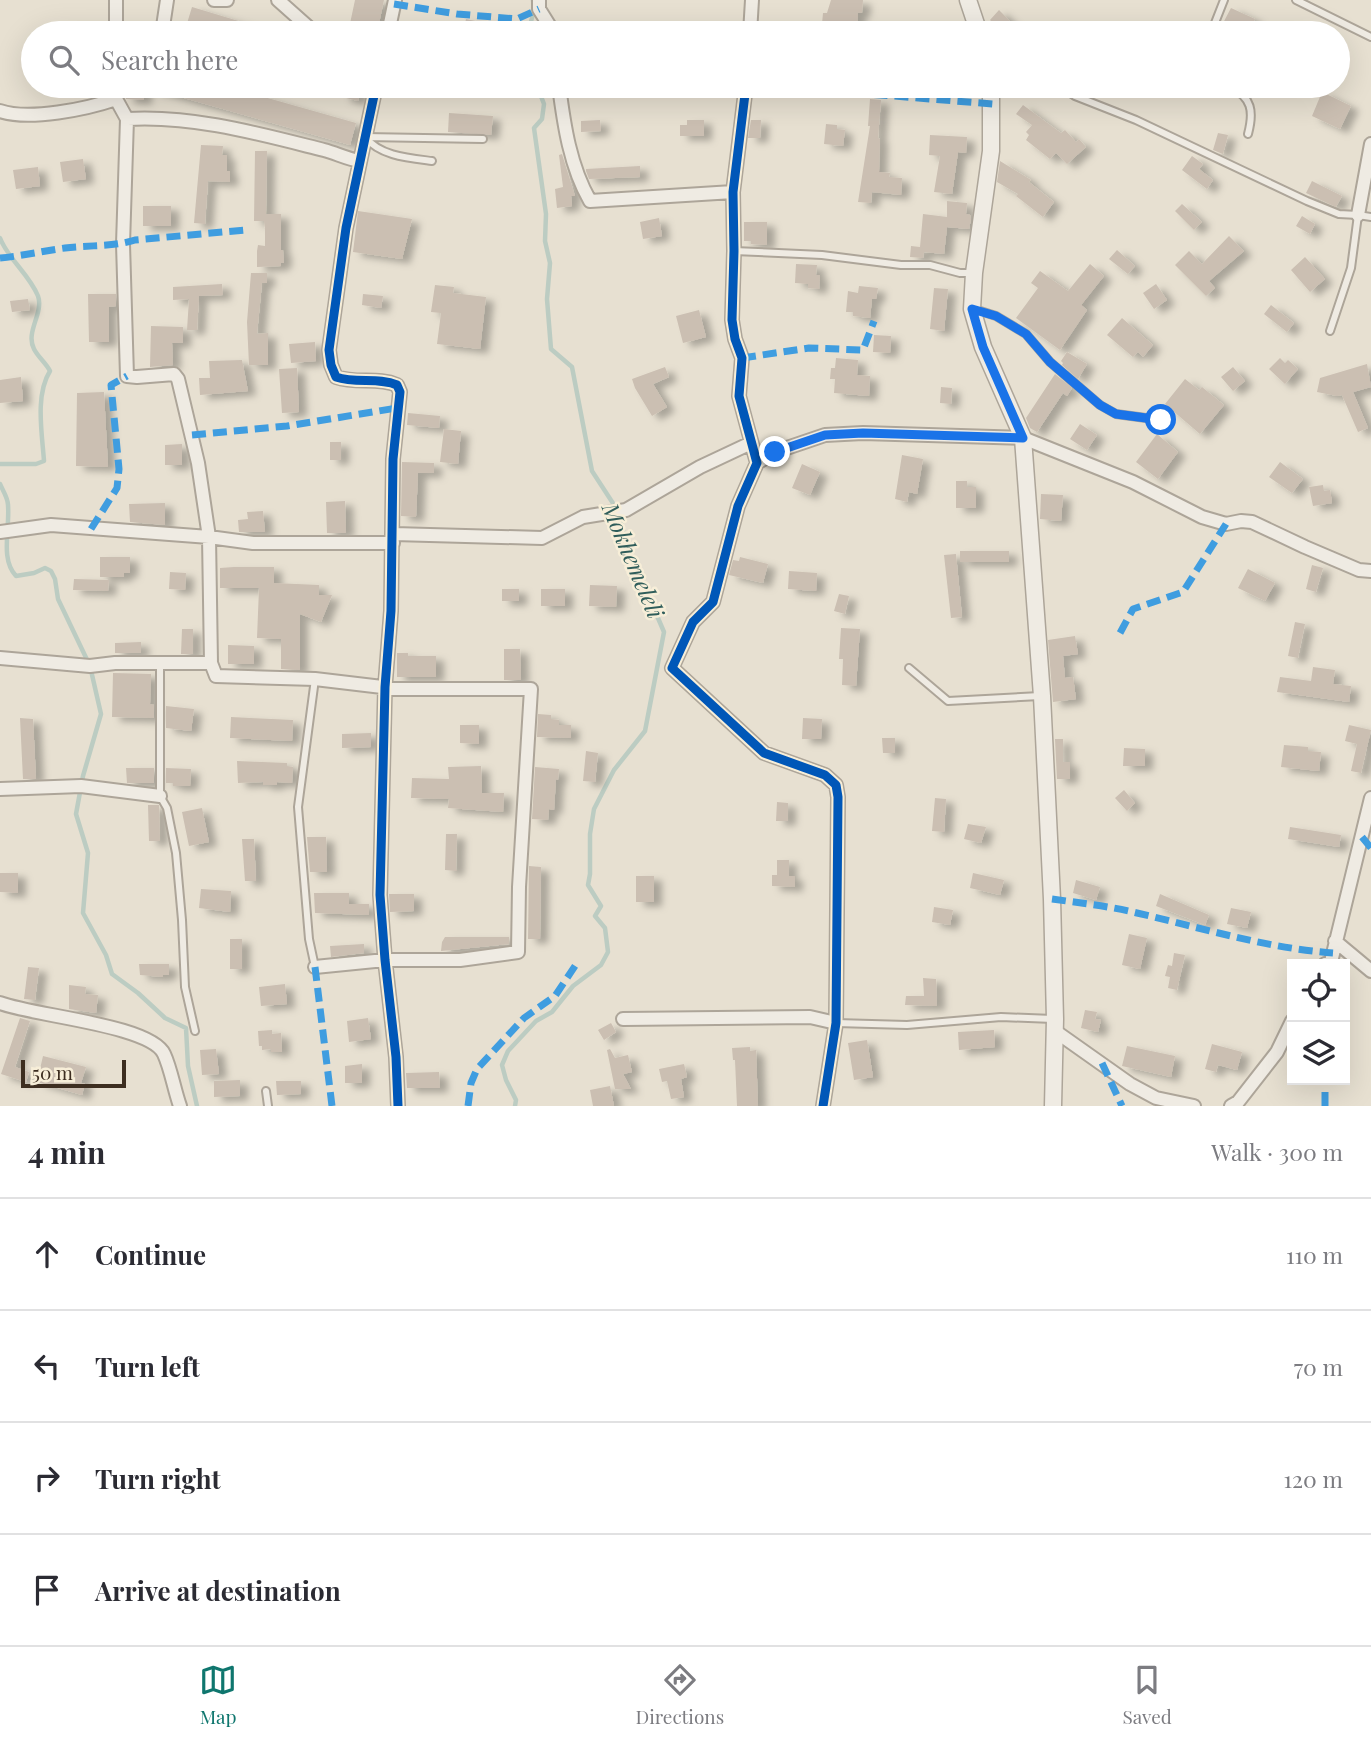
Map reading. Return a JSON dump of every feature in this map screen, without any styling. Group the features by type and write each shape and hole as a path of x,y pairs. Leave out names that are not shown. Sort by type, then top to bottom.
{"street":[{"path":"116,0 116,21"},
{"path":"164,21 167,0"},
{"path":"214,0 227,0"},
{"path":"278,0 302,21"},
{"path":"391,21 395,0"},
{"path":"539,0 540,9 547,21"},
{"path":"751,21 752,0"},
{"path":"968,0 975,21"},
{"path":"0,111 22,115 38,114 95,98"},
{"path":"118,98 127,120 123,244 127,376 174,374 178,379 198,463 209,537 211,663 216,677 315,679 385,687 531,690 519,887 519,952 460,960 384,960 315,967"},
{"path":"373,98 346,228 329,350 336,376 346,380 389,382 397,385 400,392 393,459 391,611 385,687 380,895 384,960 396,1057 398,1106"},
{"path":"560,98 574,167 590,201 733,192"},
{"path":"745,98 733,192 732,320 742,358 739,396 757,463"},
{"path":"991,98 991,151 974,273 972,309 983,347 1023,438 1042,696 1052,899 1055,1025 1053,1106"},
{"path":"127,120 146,118 191,121 267,136 360,161"},
{"path":"1364,216 1371,144"},
{"path":"823,1106 836,1023 836,785 825,775 764,752 672,668 693,622 713,601 738,506 757,463 775,452 825,435 863,433 1023,438 1133,482 1202,517 1226,524 1252,522 1316,552 1371,571"},
{"path":"0,532 51,526 209,537 253,543 541,538 583,517 626,510 700,467 751,443"},
{"path":"0,658 90,666 211,663"},
{"path":"0,789 81,786 160,796"},
{"path":"1332,959 1371,798"},
{"path":"1335,941 1371,971"},
{"path":"0,1003 40,1014 111,1026 156,1043 164,1052 180,1106"},
{"path":"623,1019 810,1017 836,1023"},
{"path":"1231,1106 1238,1102 1277,1052 1292,1022"},
{"path":"1055,1025 1130,1084 1156,1098 1194,1106"}],"lane":[{"path":"1216,21 1224,0"},
{"path":"1296,0 1339,21"},
{"path":"1350,27 1371,37"},
{"path":"1080,98 1136,120 1307,201 1339,214 1364,216 1351,268 1330,331"},
{"path":"1246,98 1252,111 1248,134"},
{"path":"365,137 483,139"},
{"path":"365,137 373,147 400,157 432,161"},
{"path":"734,251 822,255 901,265 930,265 960,273 974,273"},
{"path":"972,309 996,316 1026,334 1050,362 1100,405 1116,414 1161,420"},
{"path":"160,663 160,796 167,808 176,853 183,920 185,987 195,1031"},
{"path":"909,668 948,701 1042,696"},
{"path":"315,679 298,807 309,939 315,967"},
{"path":"836,1023 907,1026 1001,1017 1055,1025"},
{"path":"266,1091 268,1106"}],"building":[{"path":"355,0 384,0 380,21 351,21"},
{"path":"831,0 863,0 862,13 858,13 857,21 822,21 823,13 827,13"},
{"path":"192,7 238,21 188,21"},
{"path":"1231,8 1255,19 1254,21 1224,21"},
{"path":"999,10 1010,21 991,21"},
{"path":"184,98 267,98 356,123 350,145"},
{"path":"1320,98 1334,98 1351,106 1340,129 1312,116"},
{"path":"870,99 881,100 879,172 890,173 889,177 902,178 901,195 872,192 871,203 858,202 870,126"},
{"path":"1023,105 1061,133 1065,130 1076,142 1079,139 1086,147 1067,164 1056,153 1050,159 1026,140 1029,135 1026,132 1032,125 1016,114"},
{"path":"449,113 493,116 491,135 448,132"},
{"path":"600,120 601,131 581,132 581,121"},
{"path":"687,120 704,120 704,136 680,136 680,125 687,125"},
{"path":"751,120 761,120 760,138 748,138"},
{"path":"826,124 837,125 837,129 845,130 843,146 824,144"},
{"path":"1218,133 1228,135 1223,154 1213,150"},
{"path":"930,135 967,137 966,153 958,152 952,194 934,192 940,156 929,155"},
{"path":"201,145 223,146 222,155 227,155 227,171 230,171 230,182 208,181 205,224 194,223"},
{"path":"255,151 267,151 266,214 281,214 281,250 284,263 281,263 281,266 257,267 258,245 265,246 265,228 264,221 254,221"},
{"path":"562,154 575,196 571,196 572,206 557,208 555,189 563,187 559,155"},
{"path":"1192,156 1203,164 1199,169 1213,180 1207,189 1182,170"},
{"path":"83,159 86,179 63,182 60,162"},
{"path":"1000,161 1031,180 1029,182 1054,202 1043,217 1016,196 1018,194 997,182"},
{"path":"640,166 640,177 589,179 586,171 586,169"},
{"path":"38,167 40,186 16,189 13,170"},
{"path":"1312,181 1342,196 1336,207 1306,193"},
{"path":"947,201 967,203 966,214 970,215 971,219 969,229 947,227 944,254 924,252 923,258 910,257 911,246 920,247 923,214 947,217"},
{"path":"1182,204 1202,222 1194,230 1175,211"},
{"path":"143,206 171,206 171,226 143,226"},
{"path":"358,211 412,219 402,259 353,252"},
{"path":"1302,216 1315,224 1310,234 1296,226"},
{"path":"659,218 662,236 643,239 640,222"},
{"path":"744,222 767,222 767,245 744,241"},
{"path":"1229,236 1244,251 1209,281 1215,288 1206,296 1175,265 1189,251 1202,264"},
{"path":"1117,250 1135,266 1128,274 1109,259"},
{"path":"1305,257 1325,279 1310,292 1291,270"},
{"path":"796,264 817,265 816,275 820,275 819,289 808,288 808,284 795,283"},
{"path":"1090,264 1104,276 1081,305 1087,310 1060,350 1016,318 1038,288 1031,283 1040,271 1068,291"},
{"path":"251,273 267,273 267,283 262,283 257,334 268,333 268,365 249,365 247,322"},
{"path":"222,284 223,295 199,296 197,330 187,330 189,299 173,300 173,287"},
{"path":"1156,284 1167,300 1154,309 1143,293"},
{"path":"435,285 454,287 453,293 486,297 480,349 437,344 441,313 431,312"},
{"path":"859,286 878,288 876,299 872,299 870,318 853,316 853,312 846,312 848,291 858,293"},
{"path":"934,288 948,289 944,331 930,329"},
{"path":"88,294 116,294 116,306 109,307 109,342 89,342"},
{"path":"363,294 383,296 381,308 362,305"},
{"path":"28,299 30,310 12,312 10,301"},
{"path":"1271,305 1294,323 1287,332 1264,314"},
{"path":"699,310 706,337 683,343 676,316"},
{"path":"1122,318 1153,345 1143,357 1138,352 1133,357 1107,335"},
{"path":"151,326 183,327 183,343 172,343 173,365 150,367"},
{"path":"874,335 891,336 890,353 873,352"},
{"path":"315,342 316,361 291,363 289,344"},
{"path":"1067,352 1087,364 1078,379 1062,365 1061,361"},
{"path":"836,358 858,360 857,375 870,376 869,396 834,393 835,379 830,379"},
{"path":"1280,358 1285,363 1288,360 1298,369 1285,384 1269,369"},
{"path":"242,360 248,391 200,395 199,378 210,378 209,361"},
{"path":"1367,364 1371,387 1353,392 1368,428 1358,432 1342,395 1317,392 1320,378"},
{"path":"665,367 669,377 653,384 667,407 652,416 632,379"},
{"path":"1233,367 1245,381 1233,391 1221,377"},
{"path":"297,368 299,412 282,413 279,369"},
{"path":"1055,374 1072,388 1067,396 1063,393 1037,432 1030,428 1026,418"},
{"path":"21,377 23,401 0,403 0,380"},
{"path":"1185,379 1199,390 1202,387 1224,405 1200,434 1165,404"},
{"path":"941,387 952,388 951,404 940,403"},
{"path":"104,392 108,467 76,466 77,393"},
{"path":"408,413 440,416 439,428 407,425"},
{"path":"1080,424 1097,435 1087,450 1070,439"},
{"path":"444,429 461,431 458,464 440,462"},
{"path":"1157,434 1178,452 1158,479 1136,462"},
{"path":"330,442 341,442 341,460 330,460"},
{"path":"182,444 182,465 165,465 165,445"},
{"path":"902,455 923,459 917,494 909,492 907,502 895,499"},
{"path":"402,462 434,463 434,473 418,473 416,517 401,516"},
{"path":"1280,462 1303,479 1292,493 1269,477"},
{"path":"802,464 820,472 810,495 792,488"},
{"path":"956,481 967,481 967,487 976,487 976,508 956,508"},
{"path":"1323,485 1324,491 1330,490 1332,503 1313,506 1309,487"},
{"path":"1041,494 1063,495 1061,521 1040,519"},
{"path":"345,501 346,533 327,533 326,502"},
{"path":"165,503 165,525 130,522 129,504"},
{"path":"263,511 265,532 239,532 238,520 248,519 247,512"},
{"path":"960,551 1009,551 1009,562 960,562"},
{"path":"956,554 962,617 951,618 944,555"},
{"path":"100,557 130,557 130,573 124,573 124,577 100,577"},
{"path":"740,557 768,564 763,583 729,575 733,560 739,561"},
{"path":"1312,565 1323,568 1316,592 1306,589"},
{"path":"274,567 274,583 319,585 319,595 332,595 321,622 300,614 300,670 281,669 281,639 257,638 259,588 220,588 220,568"},
{"path":"1248,569 1275,583 1265,601 1238,588"},
{"path":"789,571 817,573 816,591 788,589"},
{"path":"170,572 186,573 185,590 169,589"},
{"path":"74,579 109,580 108,591 73,590"},
{"path":"590,585 617,586 616,607 589,606"},
{"path":"502,589 519,589 519,601 502,601"},
{"path":"541,589 565,589 565,606 541,606"},
{"path":"839,594 849,596 845,614 834,611"},
{"path":"1295,622 1305,624 1298,658 1288,656"},
{"path":"841,628 860,629 856,686 842,685 843,659 839,659"},
{"path":"182,629 193,629 193,654 181,654"},
{"path":"1075,636 1078,654 1063,656 1065,678 1073,677 1076,699 1053,702 1048,640"},
{"path":"141,642 141,653 115,653 115,643"},
{"path":"228,645 254,646 254,664 228,664"},
{"path":"504,649 520,649 521,680 504,680"},
{"path":"397,653 408,653 408,656 436,656 436,677 397,677"},
{"path":"1313,667 1335,670 1333,684 1351,686 1349,702 1277,692 1280,677 1311,681"},
{"path":"113,673 151,674 150,704 154,705 154,718 112,717"},
{"path":"166,706 194,709 191,731 166,728"},
{"path":"538,714 551,715 551,719 559,720 559,725 571,725 571,738 537,737"},
{"path":"231,717 293,720 292,741 230,738"},
{"path":"20,718 33,719 36,779 23,779"},
{"path":"803,718 822,719 821,739 802,739"},
{"path":"460,725 479,725 479,744 460,743"},
{"path":"1349,725 1371,730 1361,773 1351,771 1357,744 1345,741"},
{"path":"371,733 371,747 342,748 342,734"},
{"path":"882,738 895,738 895,753 883,753"},
{"path":"1055,739 1063,739 1063,762 1070,762 1070,779 1057,779"},
{"path":"1284,745 1308,747 1308,751 1321,752 1319,771 1281,767"},
{"path":"1124,748 1145,749 1145,766 1123,766"},
{"path":"586,751 598,753 595,782 583,781"},
{"path":"237,761 287,763 287,766 293,767 292,783 238,783"},
{"path":"481,766 482,793 504,793 503,812 448,808 449,799 411,798 412,778 449,779 448,767"},
{"path":"535,767 559,769 554,810 549,809 548,820 532,819"},
{"path":"126,768 154,768 154,783 127,783"},
{"path":"166,768 191,769 190,786 173,786 173,783 166,783"},
{"path":"1124,790 1135,803 1127,811 1115,798"},
{"path":"935,798 946,799 944,832 932,831"},
{"path":"777,802 788,803 788,821 776,821"},
{"path":"148,805 159,805 160,841 149,841"},
{"path":"202,808 209,842 189,846 182,812"},
{"path":"968,824 986,827 981,843 964,839"},
{"path":"1290,827 1341,835 1339,847 1288,839"},
{"path":"446,834 457,834 456,871 445,870"},
{"path":"307,837 326,837 327,872 310,872"},
{"path":"242,839 254,839 256,881 245,881"},
{"path":"777,860 789,860 789,876 795,876 795,887 772,886 772,875 777,875"},
{"path":"529,866 541,867 540,939 528,939"},
{"path":"0,873 18,873 18,893 0,892"},
{"path":"973,873 1004,880 1000,895 970,888"},
{"path":"636,876 654,876 654,902 636,902"},
{"path":"1076,880 1100,887 1096,900 1073,893"},
{"path":"201,889 231,891 230,912 199,908"},
{"path":"314,893 349,893 349,904 369,904 369,915 315,913"},
{"path":"389,894 414,894 414,911 390,912"},
{"path":"1160,894 1209,915 1205,925 1156,906"},
{"path":"934,907 953,910 950,925 932,922"},
{"path":"1231,908 1251,912 1247,928 1227,924"},
{"path":"1129,934 1147,938 1140,969 1122,965"},
{"path":"445,937 509,937 509,944 441,951"},
{"path":"230,939 242,939 242,969 230,969"},
{"path":"364,944 364,953 331,957 330,946"},
{"path":"1174,953 1185,955 1177,990 1168,988 1170,977 1165,976 1168,965 1172,966"},
{"path":"139,964 169,964 169,975 140,975"},
{"path":"28,967 39,968 35,1000 24,999"},
{"path":"923,978 936,979 937,1006 905,1005 906,996 924,996"},
{"path":"285,984 287,1004 261,1006 259,987"},
{"path":"69,985 86,987 85,994 98,995 96,1013 69,1009"},
{"path":"1085,1010 1097,1012 1095,1019 1101,1020 1098,1032 1081,1028"},
{"path":"20,1018 30,1021 15,1067 29,1072 26,1082 1,1074"},
{"path":"368,1018 371,1039 349,1042 347,1021"},
{"path":"611,1023 616,1032 604,1040 598,1030"},
{"path":"272,1030 272,1034 281,1033 282,1052 262,1050 262,1046 259,1046 258,1031"},
{"path":"994,1030 995,1047 959,1050 958,1032"},
{"path":"867,1040 873,1077 854,1080 848,1043"},
{"path":"1212,1044 1242,1052 1237,1070 1218,1065 1216,1072 1205,1069"},
{"path":"1127,1046 1175,1056 1171,1077 1122,1066"},
{"path":"750,1047 750,1051 756,1050 758,1106 737,1106 732,1048"},
{"path":"216,1049 219,1074 202,1075 200,1050"},
{"path":"610,1049 615,1058 628,1055 632,1072 623,1074 631,1089 615,1089 607,1050"},
{"path":"43,1056 86,1067 81,1083 85,1084 82,1095 37,1082"},
{"path":"362,1064 362,1083 345,1083 345,1066"},
{"path":"684,1064 687,1077 681,1079 684,1097 671,1099 667,1081 662,1082 659,1069"},
{"path":"439,1072 440,1088 407,1088 406,1073"},
{"path":"240,1080 240,1096 214,1097 214,1081"},
{"path":"276,1081 301,1081 301,1094 277,1095"},
{"path":"610,1086 614,1106 593,1106 590,1090"}],"waterway":[{"name":"Mokhemeleli","path":"531,21 533,0"},
{"name":"Mokhemeleli","path":"515,1106 516,1100 502,1065 508,1051 536,1021 552,1012 573,986 601,965 608,952 605,928 595,916 601,906 588,885 594,809 614,770 645,731 664,632 627,546 618,511 592,471 572,367 551,349 547,299 550,263 545,241 546,214 534,128 542,119 544,104 542,98"},
{"path":"0,238 38,296 39,309 32,343 50,371 42,391 41,403 44,461 36,464 0,464"},
{"path":"0,484 8,502 7,553 11,569 16,576 45,568 51,571 58,599 90,666 101,714 83,776 76,814 88,853 83,913 106,955 112,974 165,1018 186,1028 188,1066 197,1106"}],"marked path":[{"path":"394,4 457,14 517,19 539,9"},
{"path":"918,98 993,104"},
{"path":"0,258 65,248 245,230"},
{"path":"742,358 809,348 863,350 874,321"},
{"path":"91,529 117,488 119,469 111,385 127,376"},
{"path":"192,435 287,426 397,408"},
{"path":"1120,633 1133,609 1183,592 1226,524"},
{"path":"1362,837 1371,848"},
{"path":"1052,899 1126,911 1259,942 1333,953"},
{"path":"468,1106 471,1083 477,1069 524,1018 555,996 577,963"},
{"path":"315,967 332,1106"},
{"path":"1102,1063 1122,1106"},
{"path":"1325,1085 1325,1106"}],"cycle path":[{"path":"373,98 346,228 329,350 336,377 390,383 397,385 400,392 393,459 391,611 385,687 380,895 396,1057 398,1106"},
{"path":"745,98 733,192 732,320 742,358 739,396 757,463 738,506 713,602 693,622 672,668 764,753 825,775 836,785 836,1023 823,1106"}],"route":[{"path":"775,452 825,435 863,433 1023,438 983,347 972,309 996,316 1026,334 1050,362 1100,405 1116,414 1161,420"}]}
